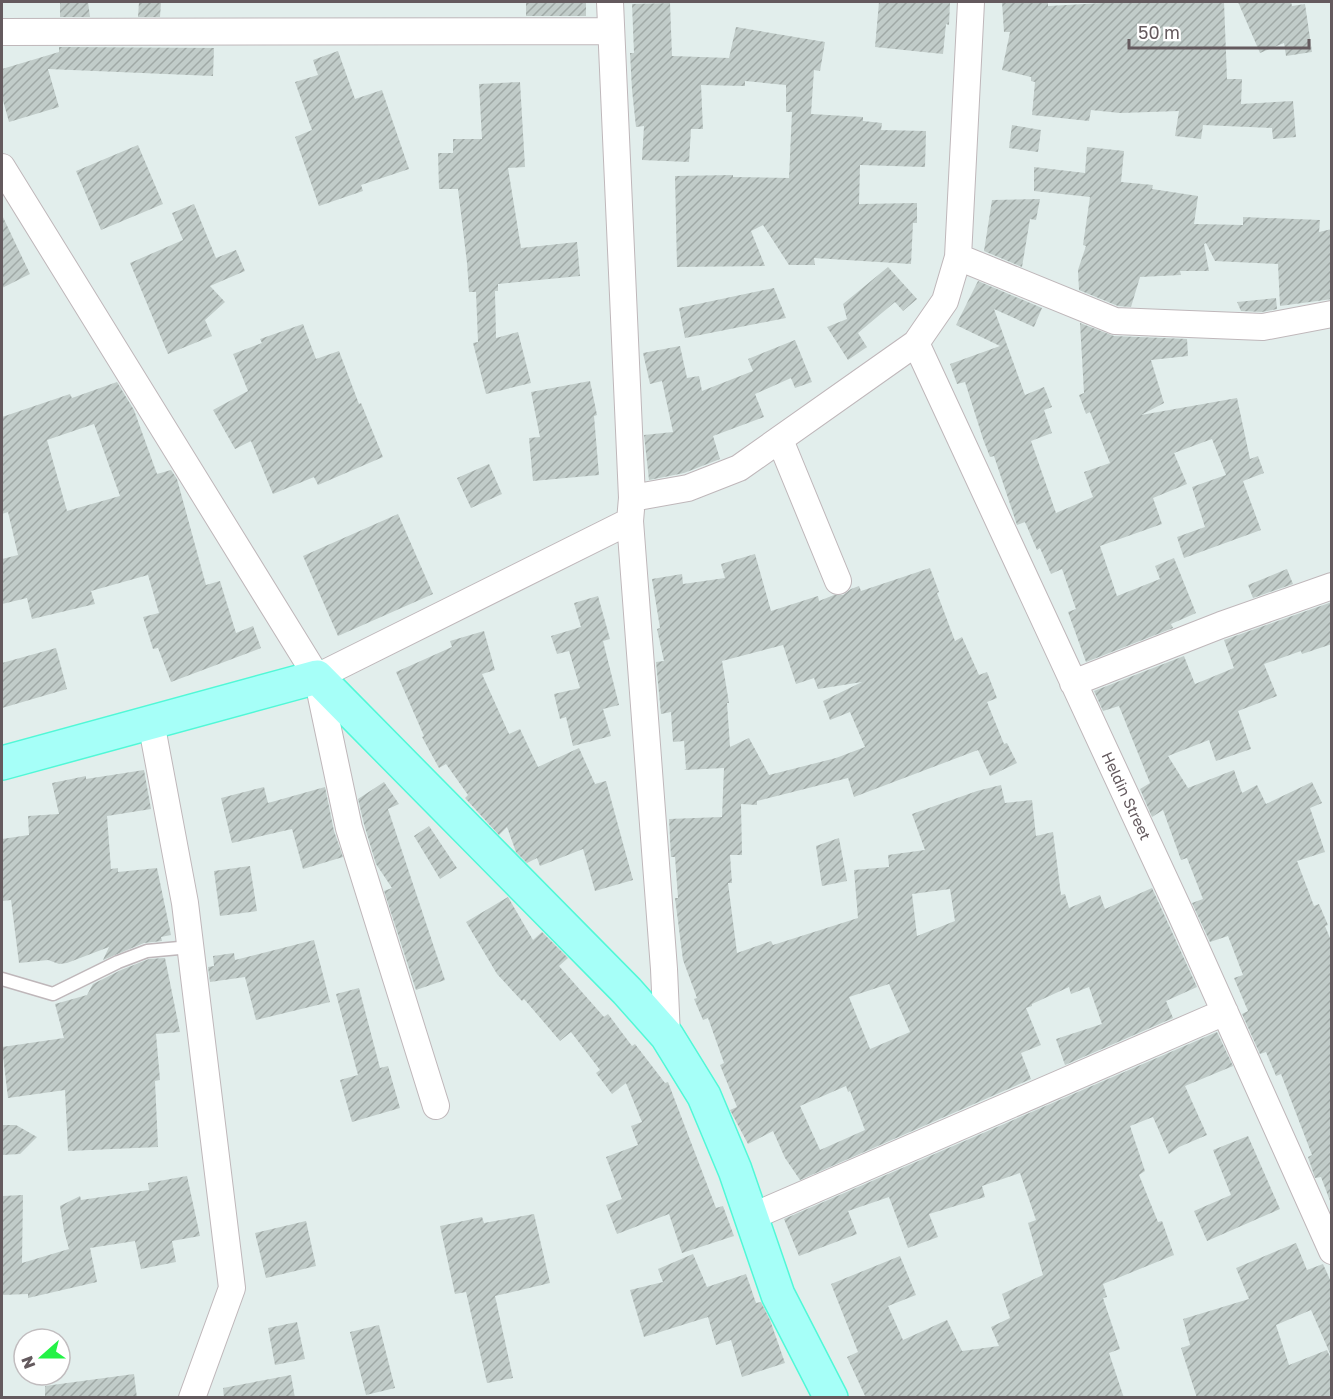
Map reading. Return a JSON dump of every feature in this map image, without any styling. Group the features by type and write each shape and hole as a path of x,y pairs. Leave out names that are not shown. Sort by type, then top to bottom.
{"main road":[{"path":"2,763 317,677 627,991 667,1036 704,1096 735,1170 778,1294 831,1398"}],"street":[{"path":"610,2 631,509 667,1036"},
{"path":"317,677 631,509 739,468 916,343 945,301 958,257 971,2"},
{"path":"2,32 611,31"},
{"path":"2,167 317,677 349,828 436,1106"},
{"path":"958,257 1115,321 1263,327 1332,314"},
{"name":"Heldin Street","path":"916,343 1225,1012 1332,1251"},
{"path":"780,440 838,581"},
{"path":"1073,683 1332,586"},
{"path":"151,722 183,891 232,1288 192,1398"},
{"path":"751,1217 1225,1012"}],"lane":[{"path":"2,979 53,994 118,962 147,951 190,947"}],"building":[{"path":"60,2 88,2 90,17 60,17"},
{"path":"139,2 161,2 160,17 138,17"},
{"path":"526,2 586,2 586,16 526,16"},
{"path":"879,2 950,2 949,25 946,24 943,54 875,47"},
{"path":"1002,2 1048,2 1048,6 1121,2 1224,2 1227,79 1242,79 1241,104 1293,101 1296,137 1273,139 1272,128 1203,125 1201,139 1175,136 1179,111 1120,113 1091,110 1089,121 1032,115 1035,82 1031,81 1031,77 1002,70 1010,32 1004,32"},
{"path":"1238,2 1291,2 1292,6 1305,4 1312,52 1286,56 1284,43 1260,53"},
{"path":"670,3 672,56 729,58 736,27 825,42 820,71 814,70 811,114 863,117 863,121 882,123 881,130 926,131 925,167 860,165 859,204 917,203 917,223 913,223 911,264 814,258 815,265 789,265 763,225 751,231 765,266 677,267 675,176 733,175 733,177 789,178 792,112 786,112 786,85 745,81 745,86 701,85 703,129 691,129 689,162 642,160 644,126 636,127 632,90 630,53 634,53 632,4"},
{"path":"59,47 214,48 213,76 48,69 59,107 9,122 2,97 2,69 59,52"},
{"path":"338,51 355,99 382,90 409,169 361,185 363,191 319,206 295,137 312,130 295,82 318,75 313,60"},
{"path":"520,82 525,167 508,168 521,248 577,242 580,276 498,284 498,291 495,291 496,338 518,332 531,383 486,394 473,343 478,342 476,292 469,292 458,189 439,189 438,153 453,153 453,139 482,139 479,84"},
{"path":"1012,125 1041,130 1038,152 1009,148"},
{"path":"138,145 163,204 101,230 76,171"},
{"path":"1087,147 1124,151 1121,182 1153,185 1152,189 1198,196 1194,224 1243,225 1243,217 1320,220 1319,232 1332,229 1332,299 1280,306 1278,264 1215,261 1206,243 1204,244 1209,271 1180,271 1181,275 1140,277 1131,307 1118,306 1079,290 1078,270 1086,246 1083,245 1090,197 1034,191 1034,167 1085,173"},
{"path":"1040,199 1036,220 1030,219 1022,267 984,251 992,200"},
{"path":"194,204 216,258 236,250 245,271 210,286 225,302 205,320 212,336 168,354 130,263 183,240 172,213"},
{"path":"2,215 30,274 2,288"},
{"path":"888,267 917,299 903,311 895,302 858,333 867,347 848,360 827,327 847,319 843,304"},
{"path":"978,281 1042,308 1034,327 994,309 1025,395 1044,387 1052,407 1044,410 1052,433 1031,441 1056,513 1093,497 1084,472 1110,463 1090,412 1086,414 1079,395 1084,393 1080,323 1114,336 1187,339 1188,356 1151,360 1164,403 1141,415 1237,398 1250,459 1258,456 1264,473 1243,481 1261,530 1184,558 1177,537 1205,527 1192,487 1226,475 1212,439 1174,453 1187,484 1153,498 1162,524 1100,546 1117,596 1160,579 1155,566 1174,558 1196,613 1171,624 1173,628 1086,662 1068,612 1076,609 1062,569 1051,574 1025,522 1017,525 994,456 990,457 983,439 965,382 957,384 950,364 1000,346 956,325"},
{"path":"774,288 786,318 685,338 679,308"},
{"path":"1276,298 1277,309 1262,312 1241,311 1237,302"},
{"path":"303,324 316,359 339,351 359,404 361,403 383,457 318,485 314,477 273,494 251,441 235,449 213,410 248,391 233,354 262,343 260,339"},
{"path":"795,340 812,382 795,388 791,378 755,394 764,417 713,436 720,459 684,473 649,480 644,435 673,432 662,381 650,384 643,353 680,346 687,378 699,376 702,391 753,371 748,359"},
{"path":"590,381 597,415 594,416 599,475 533,481 529,438 540,437 531,392"},
{"path":"117,382 134,410 157,474 171,470 177,479 206,585 220,581 236,633 253,626 261,648 171,682 158,648 153,649 143,617 159,613 148,575 91,591 95,604 32,619 27,598 2,604 2,559 18,555 8,512 2,514 2,417 70,394 72,398","holes":["94,424 120,496 67,511 47,440"]},
{"path":"489,464 502,494 471,508 457,478"},
{"path":"398,514 433,594 338,636 303,556"},
{"path":"755,554 771,611 818,596 819,601 834,595 843,595 859,586 861,591 930,568 955,641 962,637 979,675 987,672 997,698 987,702 1004,744 1007,743 1017,763 990,776 978,750 854,797 848,778 757,801 757,805 741,804 742,855 730,855 732,883 728,883 737,953 771,941 773,945 858,918 854,870 889,867 888,855 925,850 912,814 1001,785 1005,803 1032,800 1036,836 1053,832 1061,895 1065,894 1069,908 1100,895 1105,909 1152,888 1197,987 1166,1001 1173,1018 1065,1065 1056,1039 1102,1024 1089,987 1071,994 1069,987 1026,1008 1041,1045 1021,1053 1031,1079 800,1180 785,1158 773,1131 748,1144 730,1110 737,1107 720,1065 724,1063 708,1018 703,1020 694,999 697,998 683,960 675,898 678,898 675,857 671,857 669,819 722,817 724,768 684,770 686,769 684,741 673,742 671,712 661,714 656,662 664,661 657,629 660,628 652,579 682,574 683,584 725,578 721,564","holes":["783,645 796,684 814,678 818,689 862,682 823,701 830,720 850,712 865,747 836,758 769,775 749,738 730,747 727,703 729,703 722,661","950,889 955,921 917,936 912,894","889,984 910,1032 870,1049 849,997","846,1086 865,1130 820,1150 800,1106"]},
{"path":"1287,569 1293,584 1253,598 1248,585"},
{"path":"598,596 610,639 603,641 619,705 603,709 611,736 573,746 566,717 560,719 554,694 580,688 569,651 557,654 551,636 581,627 574,603"},
{"path":"1332,602 1332,644 1302,654 1301,651 1264,664 1277,696 1238,711 1251,749 1216,761 1209,740 1168,756 1188,788 1234,770 1242,793 1257,785 1266,804 1312,782 1322,803 1310,808 1325,852 1297,861 1314,906 1319,904 1328,925 1325,926 1332,943 1332,1200 1330,1201 1321,1177 1315,1178 1308,1157 1312,1155 1281,1074 1276,1076 1266,1052 1260,1054 1242,1014 1248,1011 1234,978 1243,975 1228,936 1210,942 1192,903 1203,899 1187,858 1181,860 1163,810 1152,817 1140,789 1150,783 1119,706 1103,711 1094,691 1184,656 1195,684 1234,668 1224,640"},
{"path":"484,631 495,670 482,674 509,734 520,729 538,767 579,748 595,784 606,781 633,880 595,891 583,849 540,866 537,858 527,863 516,852 507,827 499,835 465,798 468,795 446,764 439,768 422,737 424,736 396,672 452,647 450,641"},
{"path":"56,648 67,689 2,708 2,663"},
{"path":"144,770 151,809 107,816 111,869 118,868 118,872 157,868 171,935 161,937 162,941 144,943 103,960 109,947 67,963 59,964 48,960 19,963 11,900 2,901 2,839 29,835 28,816 59,814 52,783 86,776 86,779"},
{"path":"384,782 399,804 388,809 445,980 416,990 384,891 392,888 376,864 358,799"},
{"path":"264,787 268,803 325,787 334,831 343,857 303,869 292,829 232,843 221,798"},
{"path":"429,826 457,868 440,879 414,836"},
{"path":"839,838 847,881 822,886 816,846"},
{"path":"250,866 257,911 220,916 214,871"},
{"path":"508,897 533,940 542,932 568,958 559,966 604,1017 608,1014 632,1046 635,1044 665,1083 668,1082 716,1208 723,1206 734,1236 682,1253 669,1214 617,1234 606,1205 622,1199 606,1157 638,1145 631,1126 642,1122 626,1083 612,1094 596,1073 600,1070 571,1032 560,1041 524,999 522,1001 497,974 466,922"},
{"path":"314,940 330,1002 256,1020 245,977 210,982 208,967 214,966 213,956 234,953 235,960"},
{"path":"165,958 180,1032 156,1034 160,1080 155,1081 158,1147 68,1151 65,1090 8,1098 2,1047 64,1038 55,1004 87,995 93,984 121,970 149,959"},
{"path":"359,988 380,1068 388,1066 400,1108 352,1122 340,1080 358,1075 336,994"},
{"path":"1217,1032 1233,1066 1185,1086 1207,1135 1169,1154 1153,1117 1130,1126 1145,1171 1139,1175 1158,1222 1162,1221 1174,1255 1103,1284 1107,1297 1103,1298 1120,1349 1109,1353 1124,1398 866,1398 847,1357 858,1352 831,1284 900,1256 916,1295 888,1306 903,1340 947,1320 962,1351 999,1346 991,1327 1010,1318 1002,1294 1043,1275 1028,1223 1036,1220 1020,1173 982,1186 985,1197 929,1214 938,1237 908,1248 889,1197 848,1211 857,1234 799,1256 784,1219"},
{"path":"2,1125 16,1125 37,1137 20,1154 2,1155"},
{"path":"1248,1136 1280,1209 1207,1241 1194,1211 1231,1195 1213,1150"},
{"path":"187,1176 200,1236 172,1241 176,1262 141,1269 135,1241 90,1248 97,1282 28,1298 28,1294 2,1295 2,1196 23,1195 22,1263 69,1249 60,1206 80,1196 81,1200 149,1190 148,1183"},
{"path":"534,1214 550,1283 495,1296 513,1378 487,1383 466,1292 455,1294 440,1226 482,1217 484,1223"},
{"path":"306,1221 316,1266 266,1278 255,1233"},
{"path":"1296,1243 1307,1270 1323,1264 1332,1284 1332,1358 1311,1310 1276,1325 1289,1365 1327,1350 1332,1361 1332,1398 1197,1398 1181,1348 1190,1345 1183,1319 1249,1299 1236,1268"},
{"path":"693,1254 707,1287 746,1274 756,1303 761,1302 770,1320 785,1363 742,1377 731,1340 716,1345 708,1317 644,1337 630,1290 663,1282 658,1269"},
{"path":"297,1322 305,1359 275,1365 268,1328"},
{"path":"379,1325 395,1388 366,1395 350,1332"},
{"path":"134,1374 137,1398 45,1398 45,1387 72,1387 72,1382"},
{"path":"291,1375 295,1398 224,1398 223,1388"}]}
